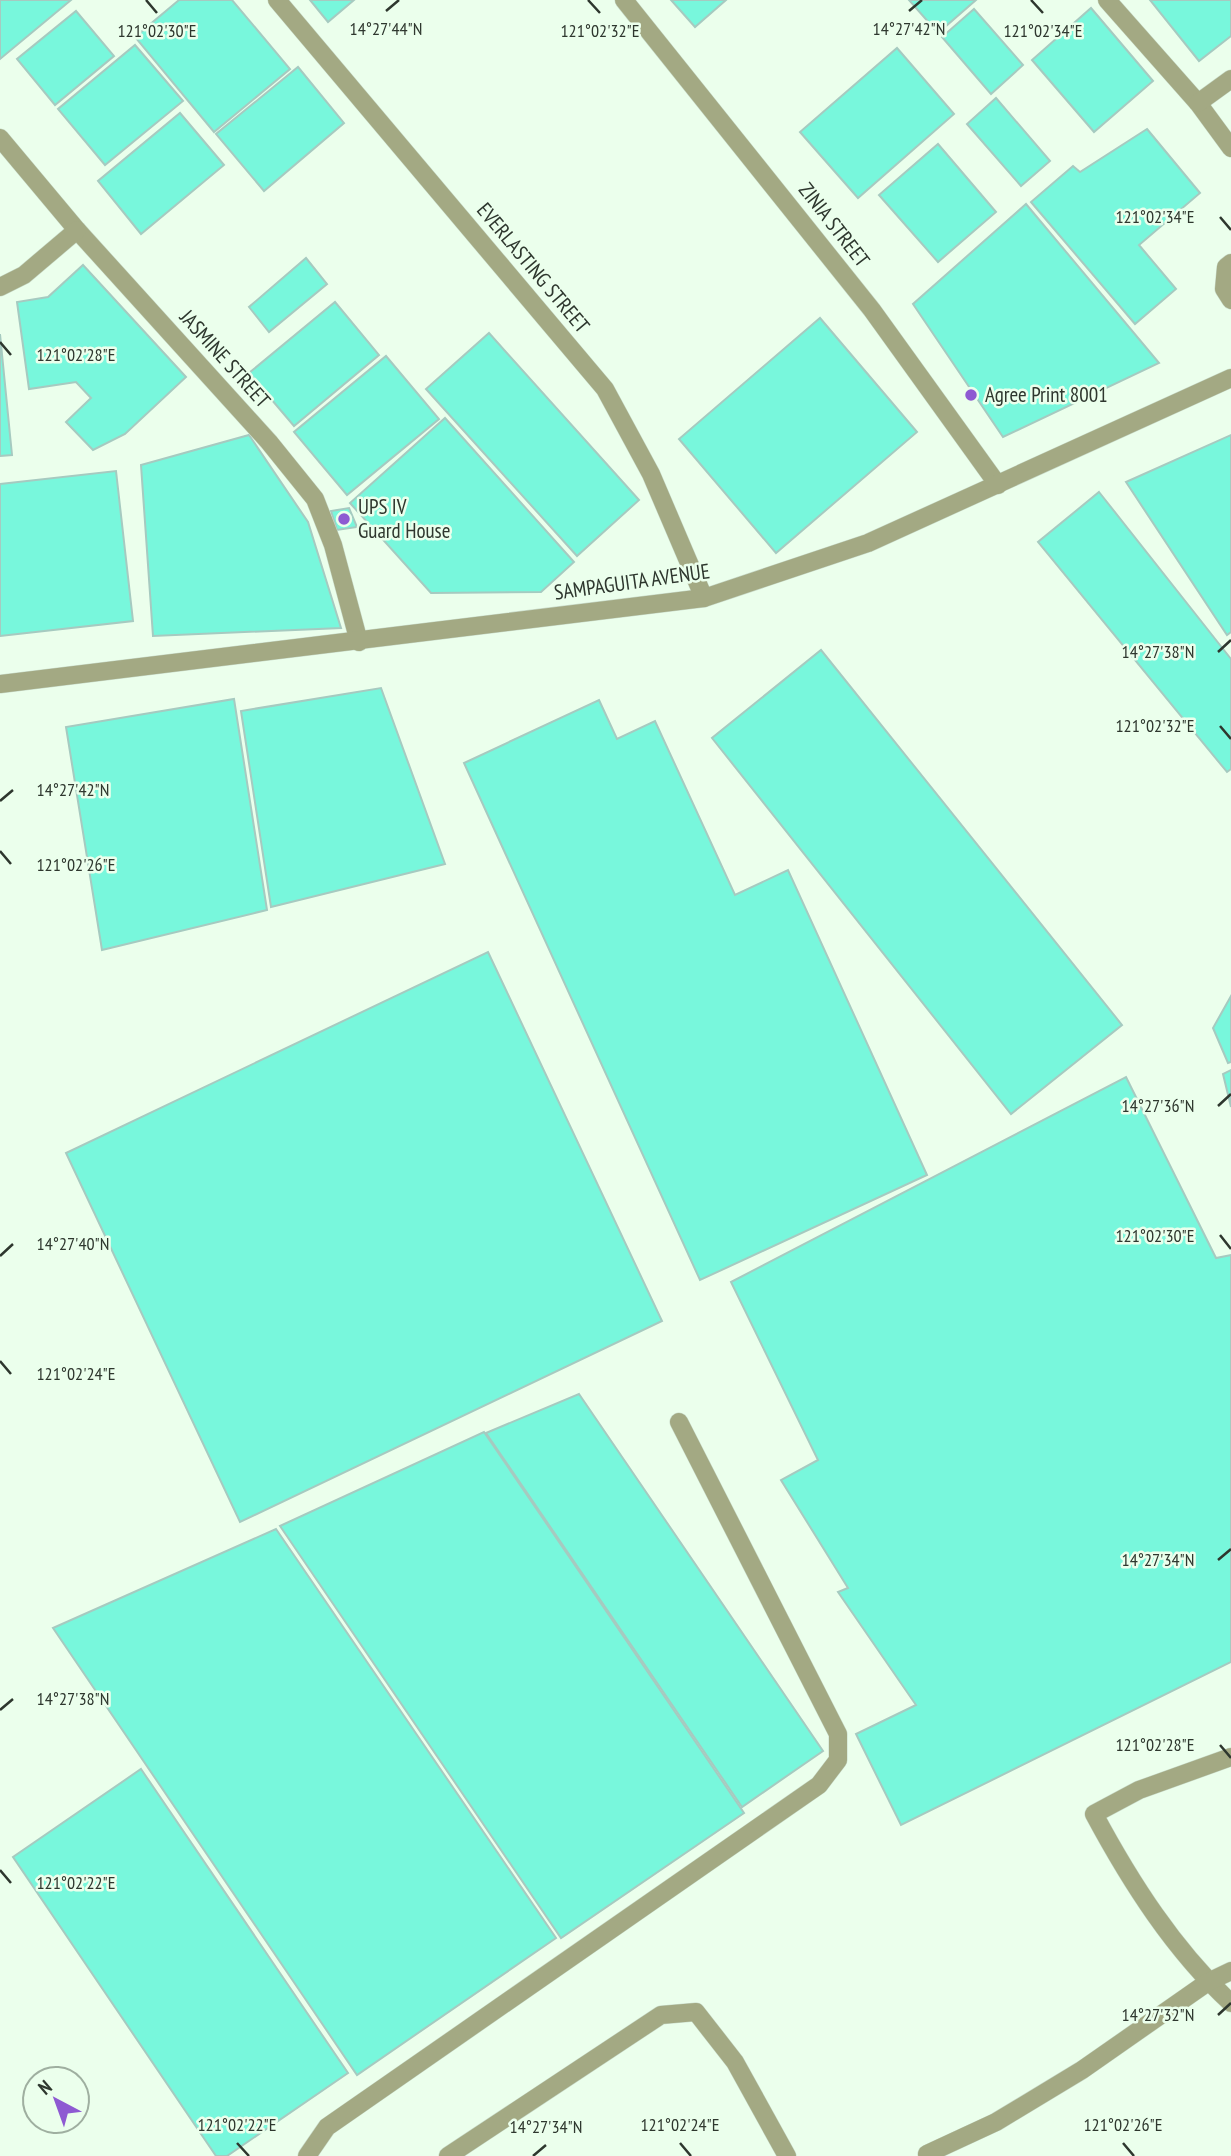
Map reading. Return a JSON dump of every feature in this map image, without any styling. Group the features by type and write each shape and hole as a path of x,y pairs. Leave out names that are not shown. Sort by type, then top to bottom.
{"street":[{"name":"EVERLASTING STREET","path":"277,0 605,389 651,474 704,598"},
{"name":"ZINIA STREET","path":"624,0 872,310 998,485"},
{"path":"1107,0 1198,103 1231,148"},
{"path":"1198,103 1231,79"},
{"name":"JASMINE STREET","path":"0,138 77,230 269,442 315,499 333,545 359,642"},
{"path":"0,287 24,275 77,230"},
{"path":"1231,263 1226,267 1224,289 1231,300"},
{"name":"SAMPAGUITA AVENUE","path":"0,684 704,598 868,543 1231,377"},
{"path":"307,2156 327,2127 819,1785 838,1760 838,1734 679,1422"},
{"path":"1231,1757 1139,1790 1094,1814 1130,1881 1208,1982 1231,2003"},
{"path":"926,2154 996,2122 1082,2070 1208,1982 1231,1971"},
{"path":"447,2156 661,2015 696,2012 736,2062 787,2156"}],"building":[{"path":"0,0 71,0 0,59"},
{"path":"179,0 232,0 290,69 214,132 135,37"},
{"path":"310,0 354,0 328,22"},
{"path":"671,0 726,0 695,27"},
{"path":"909,0 976,0 938,33"},
{"path":"1150,0 1231,0 1231,36 1199,61"},
{"path":"1091,8 1153,81 1094,132 1032,60"},
{"path":"974,9 1023,65 991,94 942,37"},
{"path":"76,11 114,56 55,105 17,59"},
{"path":"135,45 183,101 105,165 58,109"},
{"path":"897,48 954,114 858,198 800,132"},
{"path":"298,67 344,123 264,191 216,134"},
{"path":"996,98 1050,161 1021,186 967,124"},
{"path":"180,113 224,165 141,234 98,181"},
{"path":"1147,129 1200,193 1139,245 1176,289 1135,324 1031,202 1073,166 1080,172"},
{"path":"938,144 996,212 938,262 879,195"},
{"path":"1026,204 1159,363 1003,437 913,304"},
{"path":"306,258 327,284 269,332 249,307"},
{"path":"83,265 186,377 125,434 93,450 66,422 91,398 76,382 29,389 17,302 48,297"},
{"path":"335,302 379,355 294,426 249,373"},
{"path":"820,318 917,432 776,553 679,439"},
{"path":"489,333 639,500 577,556 426,389"},
{"path":"0,334 12,455 0,456"},
{"path":"386,356 439,419 347,495 294,432"},
{"path":"445,418 574,562 541,592 431,593 350,503"},
{"path":"249,435 308,522 341,628 153,636 141,465"},
{"path":"1231,435 1231,632 1227,635 1126,482"},
{"path":"116,471 133,621 0,636 0,484"},
{"path":"1099,492 1231,659 1231,769 1227,772 1038,542"},
{"name":"UPS IV Guard House","path":"349,508 357,527 337,530 331,511"},
{"path":"821,650 1122,1025 1011,1114 712,738"},
{"path":"381,688 445,864 271,907 241,711"},
{"path":"234,699 267,910 102,950 66,727"},
{"path":"599,700 617,739 655,721 735,895 788,870 927,1175 700,1280 464,763"},
{"path":"488,952 662,1321 240,1522 66,1153"},
{"path":"1231,996 1231,1062 1228,1063 1213,1028"},
{"path":"1231,1070 1231,1107 1223,1074"},
{"path":"1126,1077 1216,1258 1231,1255 1231,1662 901,1825 856,1734 916,1705 838,1592 848,1588 781,1480 818,1460 731,1282"},
{"path":"579,1394 823,1751 742,1807 486,1433"},
{"path":"484,1432 744,1813 561,1938 280,1526"},
{"path":"276,1529 556,1938 357,2075 53,1628"},
{"path":"141,1769 348,2073 227,2156 216,2156 13,1857"}],"place":[{"name":"Agree Print 8001","path":"971,395"},
{"name":"UPS IV Guard House","path":"344,519"}]}
